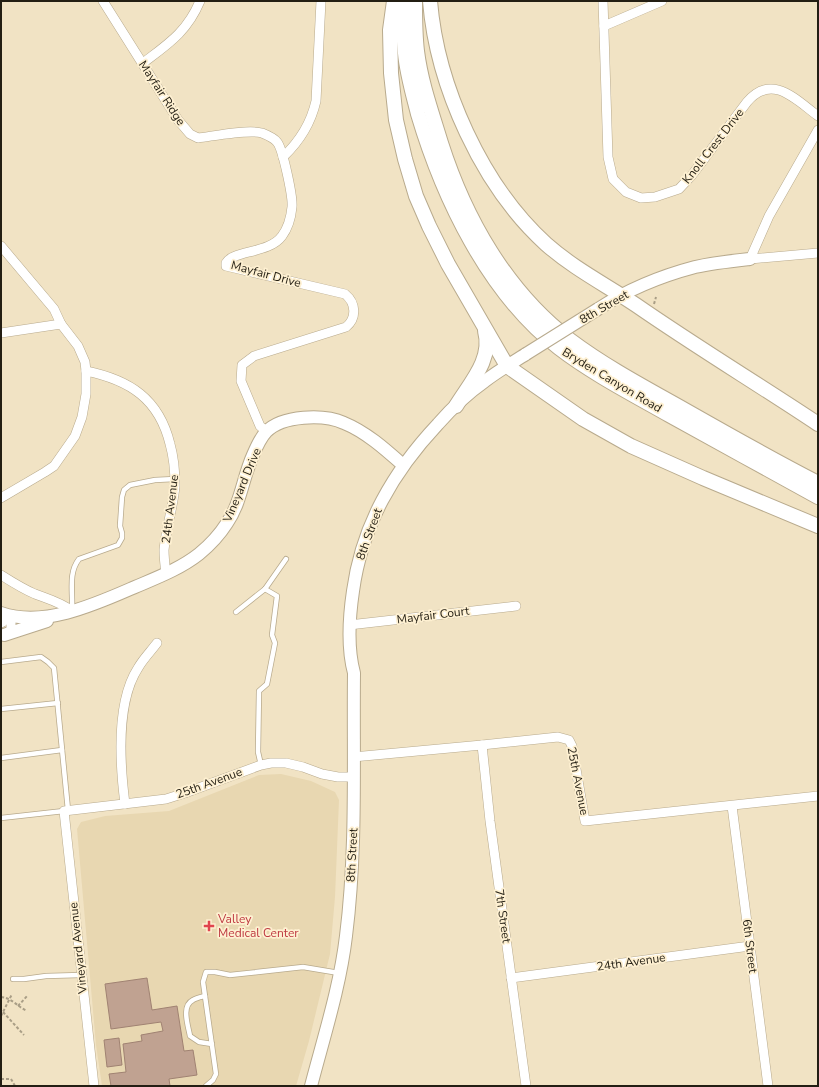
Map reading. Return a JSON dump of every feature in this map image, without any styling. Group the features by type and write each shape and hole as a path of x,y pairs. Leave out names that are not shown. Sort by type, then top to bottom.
{"main road":[{"path":"394,1 390,30 391,73 396,120 404,159 416,196 429,226 448,264 507,366 583,419 631,446 818,526"},
{"name":"Bryden Canyon Road","path":"403,1 405,54 410,86 436,169 455,212 471,241 508,297 532,323 558,347 584,366 618,387 818,497"},
{"name":"Bryden Canyon Road","path":"415,1 418,52 424,84 450,171 465,206 480,235 498,263 518,288 542,315 569,340 592,356 644,387 818,483"},
{"path":"430,1 437,52 464,127 482,162 504,198 527,225 546,244 592,278 818,424"},
{"name":"8th Street","path":"311,1086 340,974 346,937 353,862 354,673 350,658 349,625 355,576 361,551 370,524 383,496 403,464 420,442 456,406 484,381 507,366 598,309 621,296 659,279 695,267 750,259"},
{"path":"456,406 485,359 487,340 483,324"},
{"path":"266,431 277,424 288,420 324,417 344,423 357,430 403,464"},
{"name":"Vineyard Drive","path":"4,623 31,617 54,615 95,604 166,574 201,552 219,534 228,522 241,492 250,461 266,431"},
{"path":"4,623 50,620 72,611"}],"street":[{"name":"Mayfair Ridge","path":"103,1 178,120 190,134 198,138 257,132 273,138 277,142 283,156"},
{"path":"143,63 179,35 187,25 200,1"},
{"path":"283,156 292,148 304,132 314,110 316,101 321,1"},
{"name":"Knoll Crest Drive","path":"603,1 608,157 613,179 626,192 641,198 656,197 679,189 692,175 756,92 772,88 780,90 790,95 818,116"},
{"path":"604,26 662,1"},
{"path":"750,259 769,216 818,130"},
{"name":"Mayfair Drive","path":"266,431 260,426 241,381 242,364 254,356 346,327 351,323 354,312 350,298 345,294 226,266 227,260 238,255 266,248 282,236 290,217 292,207 292,198 283,156"},
{"path":"1,246 54,309 61,324 78,346 86,371 86,394 82,417 71,443 54,466 1,498"},
{"name":"8th Street","path":"750,259 818,253"},
{"path":"1,333 61,324"},
{"name":"24th Avenue","path":"86,371 102,374 129,386 144,396 162,418 174,463 175,478 175,487 164,549 166,574"},
{"path":"1,575 34,594 57,601 72,611"},
{"name":"Mayfair Court","path":"349,625 516,606"},
{"path":"125,804 122,784 121,733 124,708 129,688 137,668 157,643"},
{"name":"25th Avenue","path":"353,757 558,737 569,740 572,746 585,821 818,796"},
{"name":"7th Street","path":"482,745 491,829 526,1086"},
{"name":"25th Avenue","path":"66,810 166,799 185,794 261,764 286,763 338,777 353,777"},
{"name":"6th Street","path":"732,806 768,1086"},
{"name":"Vineyard Avenue","path":"66,810 81,975 94,1086"},
{"name":"24th Avenue","path":"511,978 750,946"}],"lane":[{"path":"72,611 72,576 73,569 79,559 118,545 122,538 120,526 121,503 124,490 130,484 175,478"},
{"path":"236,612 265,589 286,559"},
{"path":"261,764 258,752 259,691 267,684 274,650 275,643 272,635 277,596 265,589"},
{"path":"1,662 41,657 54,668 66,810 1,818"},
{"path":"1,709 58,703"},
{"path":"1,758 62,750"},
{"path":"206,1086 213,1080 216,1074 203,982 206,972 230,975 303,967 340,974"},
{"path":"13,979 81,975"},
{"path":"205,996 191,1000 186,1006 186,1015 190,1036 199,1042 212,1044"}],"path":[{"path":"1,1016 12,994"},
{"path":"18,1006 28,995"},
{"path":"1,997 9,999 27,1011"},
{"path":"3,1012 24,1035"},
{"path":"1,1080 11,1079 15,1086"}],"shaded area":[{"name":"Valley Medical Center","path":"281,774 311,781 335,792 339,800 335,897 330,954 309,1041 296,1086 102,1086 96,1045 77,829 81,822 105,816 169,811 259,775"}],"building":[{"path":"147,978 152,1010 177,1006 184,1051 193,1050 197,1075 169,1079 170,1086 111,1086 109,1074 126,1072 123,1044 142,1041 141,1035 163,1031 161,1022 111,1029 105,984"},
{"path":"119,1038 122,1065 107,1067 104,1040"}],"place":[{"name":"Valley Medical Center","path":"209,926"}]}
